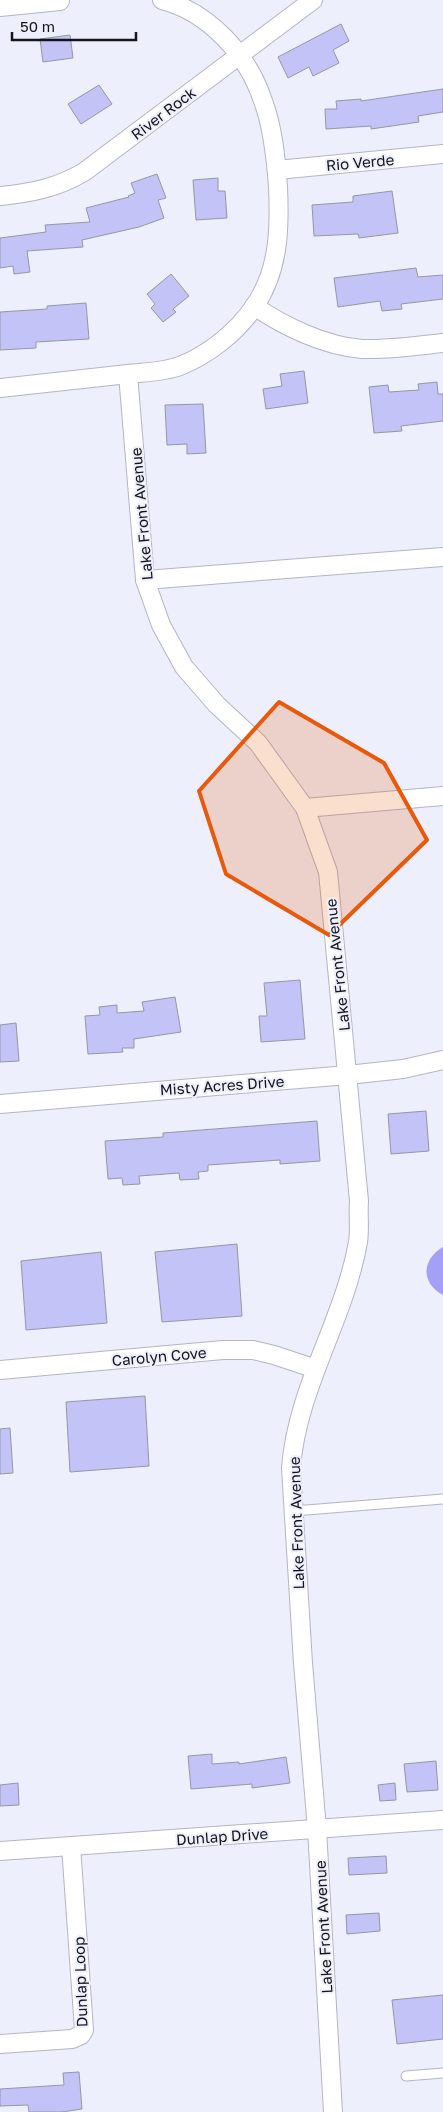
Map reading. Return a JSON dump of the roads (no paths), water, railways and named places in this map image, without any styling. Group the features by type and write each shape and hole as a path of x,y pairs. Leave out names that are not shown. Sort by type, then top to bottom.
{"street":[{"path":"0,7 63,0"},
{"path":"0,388 159,371 180,366 223,339 242,322 264,290 277,248 280,224 277,170 270,126 263,101 240,56 225,39 207,22 188,9 162,0"},
{"name":"River Rock","path":"0,196 27,193 68,182 84,172 313,0"},
{"name":"Rio Verde","path":"277,170 443,154"},
{"path":"254,306 271,318 309,335 360,349 388,349 443,344"},
{"name":"Lake Front Avenue","path":"128,374 145,580 161,625 184,667 217,705 258,743 305,808 328,872 348,1075 358,1201 358,1240 352,1268 338,1314 298,1420 293,1442 292,1468 302,1653 317,1829 333,2112"},
{"path":"145,580 443,557"},
{"path":"305,808 443,796"},
{"name":"Misty Acres Drive","path":"0,1104 348,1075 403,1069 443,1060"},
{"name":"Carolyn Cove","path":"0,1370 223,1350 253,1350 274,1355 316,1370"},
{"name":"Dunlap Drive","path":"0,1851 443,1820"},
{"name":"Dunlap Loop","path":"0,2044 72,2039 81,2035 84,2030 71,1846"}],"lane":[{"path":"294,1511 443,1499"},
{"path":"406,2076 443,2073"}]}
